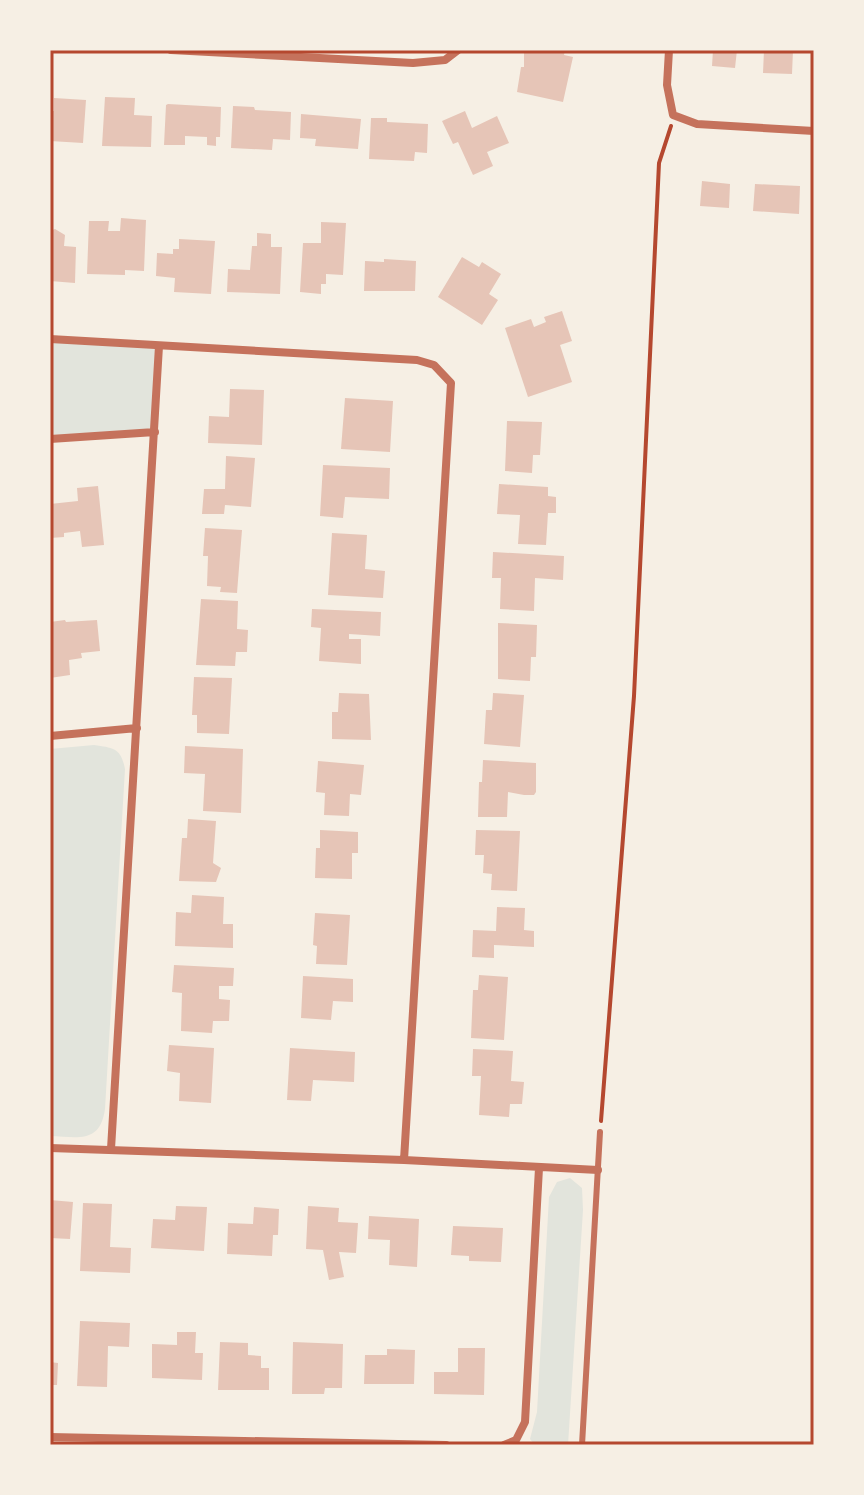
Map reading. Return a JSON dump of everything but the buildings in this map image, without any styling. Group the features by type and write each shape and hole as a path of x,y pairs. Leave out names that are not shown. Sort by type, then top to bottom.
{"street":[{"path":"171,50 413,63 445,60 458,50"},
{"path":"669,50 667,85 673,115 697,124 814,131"},
{"path":"50,339 417,360 434,365 451,383 404,1160"},
{"path":"111,1149 159,346"},
{"path":"50,439 155,432"},
{"path":"50,736 137,728"},
{"path":"50,1148 598,1170"},
{"path":"504,1445 516,1440 525,1422 539,1168"},
{"path":"50,1437 446,1445"}],"lane":[{"path":"582,1445 600,1132"}],"path":[{"path":"600,1132 634,696 659,163 673,115"}],"shaded area":[{"path":"50,339 159,346 155,432 50,439"},
{"path":"94,745 116,750 125,769 105,1109 93,1133 78,1137 50,1136 50,749"},
{"path":"570,1178 582,1188 583,1210 568,1445 535,1445 530,1439 537,1412 549,1197 557,1182"}]}
